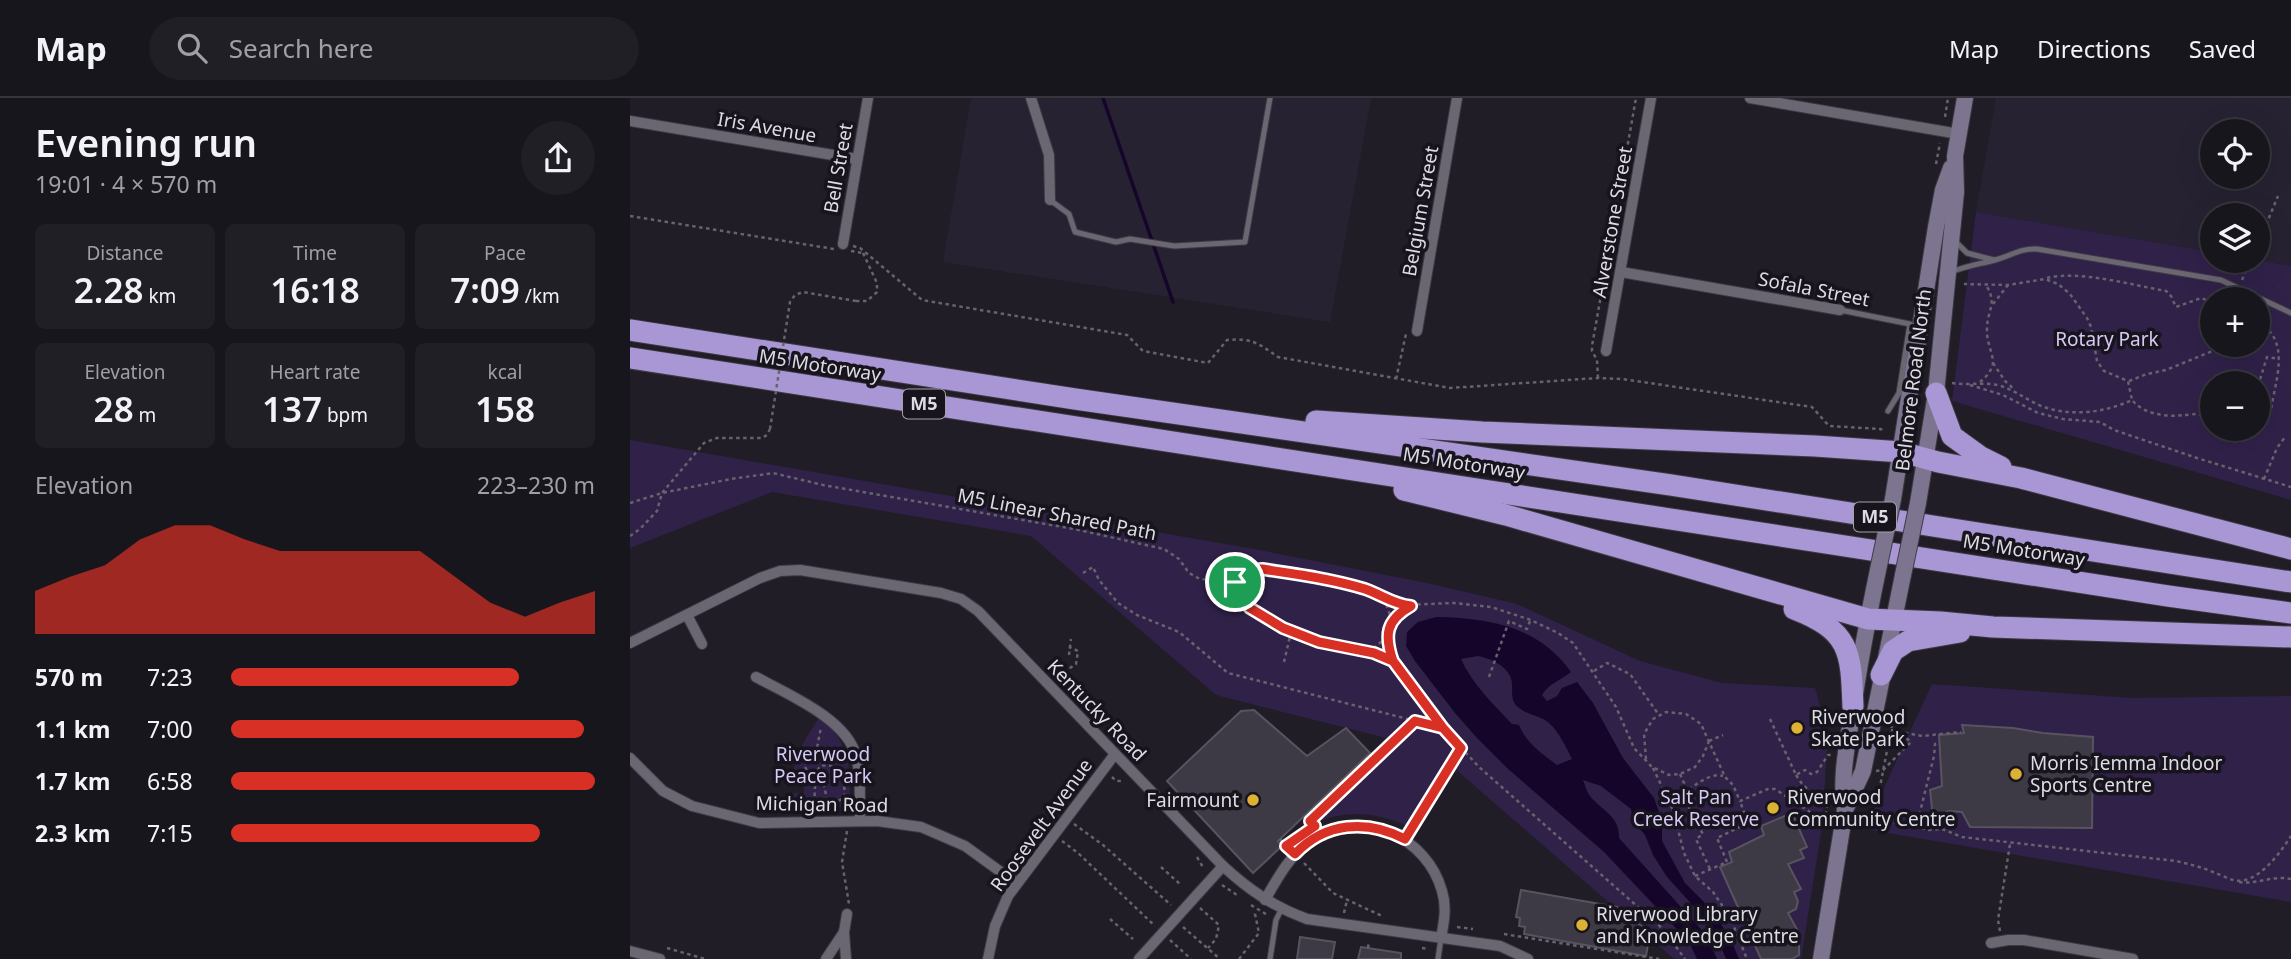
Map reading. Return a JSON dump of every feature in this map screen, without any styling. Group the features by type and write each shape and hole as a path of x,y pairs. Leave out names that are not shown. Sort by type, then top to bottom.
{"highway":[{"name":"M5 Motorway","path":"630,330 1683,487 2291,582"},
{"name":"M5 Motorway","path":"630,358 2291,613"},
{"path":"1942,388 1952,436 1981,457 2021,478"},
{"path":"1150,409 1446,430 1902,452 2021,478 2291,549"},
{"path":"1218,449 1506,515 1867,619 1993,627 2291,636"},
{"path":"1707,575 1800,611 1818,620 1840,638 1850,659 1853,708"},
{"path":"1881,675 1893,651 1908,640 1993,627"}],"main road":[{"name":"Belmore Road North","path":"1845,810 1842,790 1867,619 1902,452 1936,227 1943,190 1955,156 1965,98"},
{"name":"Belmore Road North","path":"1821,959 1845,810 1863,771 1942,388 1947,274 1956,192 1955,156"}],"street":[{"name":"Bell Street","path":"843,248 868,98"},
{"path":"1031,98 1049,155 1050,200"},
{"name":"Belgium Street","path":"1418,331 1458,98"},
{"name":"Alverstone Street","path":"1606,351 1651,98"},
{"path":"1750,98 1959,134"},
{"name":"Iris Avenue","path":"630,121 857,159"},
{"name":"Sofala Street","path":"1621,272 1840,310"},
{"name":"Kentucky Road","path":"630,643 769,574 791,570 961,599 978,611 1261,905 1307,919 1500,946 1528,959"},
{"path":"687,615 702,644"},
{"path":"756,677 824,716 852,743 856,755 855,822"},
{"name":"Roosevelt Avenue","path":"988,959 995,926 1016,883 1115,754"},
{"name":"Michigan Road","path":"630,758 663,791 683,802 759,823 904,823 937,832 965,846 1016,883"},
{"path":"1261,905 1295,854 1323,833 1351,825 1377,828 1405,839 1425,857 1442,889 1445,910 1441,938"},
{"path":"1139,959 1223,866"},
{"path":"846,914 846,959"},
{"path":"827,959 844,932"},
{"path":"1997,942 2024,940 2133,959"},
{"path":"630,951 660,959"}],"lane":[{"path":"1050,200 1069,214 1075,232 1116,242 1130,239 1174,247 1244,242 1270,98"},
{"path":"1951,236 1967,253 1994,260"},
{"path":"1947,274 1966,265 1994,260 2024,249 2038,249 2206,276 2239,287"},
{"path":"2270,302 2291,313"},
{"name":"Sofala Street","path":"1840,310 1910,324 1899,393 1888,411"},
{"path":"1270,959 1276,920 1281,910"},
{"path":"1438,959 1441,938"}],"path":[{"path":"1598,378 1597,360 1592,346 1636,98"},
{"path":"1945,117 1948,98"},
{"path":"2270,215 2278,196"},
{"path":"630,216 863,253"},
{"path":"630,536 657,511 662,493 704,443 717,438 762,438 767,435 771,429 790,302 795,295 803,292 867,301 877,292 877,283 860,248 922,300 1127,335 1143,351 1208,363 1227,340 1244,339 1255,341 1278,357 1450,388 1598,378 1622,379 1812,407 1829,426 1881,429 1884,433"},
{"path":"2239,287 2245,273"},
{"path":"1964,284 2008,285 2058,275 2074,275 2166,291 2176,307 2200,298"},
{"path":"2045,279 2058,284 2070,294 2087,318 2097,361 2104,371 2128,381 2200,356"},
{"path":"1986,285 1992,295 1993,305"},
{"path":"2008,285 1993,305 1986,330 1993,363 2005,381 2018,393"},
{"path":"1396,379 1407,331 1418,331"},
{"path":"2270,331 2276,340 2279,359 2271,409"},
{"path":"2263,371 2267,358 2279,359"},
{"path":"1980,382 1987,376 1993,363"},
{"path":"2128,381 2132,400 2145,411 2158,414 2200,415"},
{"path":"1942,388 1980,382 2002,386 2041,406 2068,412 2102,411 2132,400"},
{"path":"1967,384 2003,395 2038,412 2063,419 2100,422 2114,430 2291,487"},
{"path":"2264,480 2277,448 2285,437"},
{"name":"M5 Linear Shared Path","path":"630,503 662,493 773,473 823,485 1074,529 1164,549 1179,559 1189,573 1200,579 1235,582 1252,570 1262,569 1368,590 1396,604 1411,606 1454,603 1491,607 1531,620 1573,643 1594,671 1616,707 1634,748 1652,767 1673,810 1684,853 1695,876"},
{"path":"1083,573 1093,567 1099,580 1118,603 1137,615 1178,632 1228,673 1443,728"},
{"path":"1235,582 1242,599 1250,608 1292,632 1330,645 1387,657 1393,661 1461,748 1500,786 1664,929 1685,959"},
{"path":"1384,598 1391,623"},
{"path":"1393,661 1387,636 1391,623 1411,606"},
{"path":"1489,677 1508,621 1527,628 1531,620"},
{"path":"1284,662 1292,632"},
{"path":"1365,651 1387,636"},
{"path":"1069,655 1071,639"},
{"path":"1058,676 1076,664 1078,651 1069,647"},
{"path":"1594,671 1607,663 1630,674 1658,715"},
{"path":"1646,758 1644,734 1653,719 1666,712 1686,714 1701,724 1725,777 1733,785 1748,823 1717,838 1727,862 1695,876 1713,892 1730,917 1747,959"},
{"path":"814,810 816,793 804,765 817,748 824,716"},
{"path":"1740,801 1774,789 1813,814 1825,817 1829,798 1818,797 1809,791 1796,775 1770,719"},
{"path":"1311,830 1315,826 1310,821 1415,721"},
{"path":"1875,803 1891,727 1911,742 1882,770"},
{"path":"1898,731 1922,736 1961,732"},
{"path":"1652,767 1669,775 1680,774 1695,767 1709,741 1724,735"},
{"path":"1916,828 1935,744 1939,743"},
{"path":"1405,839 1461,748"},
{"path":"1796,775 1805,770 1811,774 1817,772 1828,755 1836,755"},
{"path":"813,783 817,779 820,766 825,764 836,767 842,775 844,798 836,802 827,799 824,786 817,779"},
{"path":"1680,774 1684,783 1683,793 1690,803 1689,811 1703,834 1696,839 1710,869"},
{"path":"1683,793 1712,776 1718,774 1725,777"},
{"path":"1066,817 1103,845 1180,914"},
{"path":"1872,817 1871,822 1942,830 1962,837 2176,861 2196,865 2248,884 2272,877 2291,878"},
{"path":"846,914 849,904 842,863 855,822"},
{"path":"1053,835 1078,853 1163,933"},
{"path":"2236,881 2251,877 2263,869 2291,836"},
{"path":"1280,839 1333,893 1384,917"},
{"path":"1997,942 2010,843"},
{"path":"1160,867 1181,885"},
{"path":"1343,916 1347,900"},
{"path":"1364,908 1367,900"},
{"path":"1239,959 1259,933 1255,914 1261,905"},
{"path":"1208,948 1216,939 1219,925 1209,916"},
{"path":"1110,919 1133,939"},
{"path":"1457,927 1484,931"},
{"path":"1498,933 1659,959"},
{"path":"1191,934 1220,959"},
{"path":"1368,948 1369,942"},
{"path":"1179,948 1191,959"},
{"path":"1620,958 1621,953"}],"shaded area":[{"path":"971,98 1371,98 1330,322 943,262"},
{"path":"1996,98 2291,98 2291,266 2270,262 2270,203 2200,203 2200,250 1976,212"},
{"path":"1436,617 1493,623 1528,635 1558,656 1571,672 1551,685 1542,695 1547,701 1557,696 1562,688 1577,682 1593,703 1623,758 1654,798 1662,821 1662,841 1685,883 1712,910 1731,940 1739,959 1726,959 1707,921 1667,877 1653,855 1645,835 1633,821 1631,809 1601,786 1583,780 1590,796 1617,824 1619,838 1707,936 1717,959 1697,959 1689,942 1604,852 1507,768 1477,738 1455,713 1406,646 1407,632 1418,622","holes":["1482,657 1508,672 1515,704 1548,722 1572,759 1557,765 1535,748 1519,725 1512,724 1484,694 1461,659"]}],"green space":[{"name":"Rotary Park","path":"1976,212 2200,250 2200,273 2270,273 2270,262 2291,266 2291,500 1952,401"},
{"name":"Salt Pan Creek Reserve","path":"630,440 1254,549 1427,583 1517,604 1640,661 1722,683 1815,688 1828,734 1822,827 1801,959 1674,959 1454,768 1415,830 1403,824 1364,814 1338,816 1312,825 1305,817 1386,738 1216,695 1031,536 772,492 630,548"},
{"path":"1932,684 2133,698 2291,696 2291,902 1865,829"},
{"name":"Riverwood Peace Park","path":"819,718 833,731 846,753 850,780 849,797 844,807 792,808 792,793 804,793 804,784 792,784 794,766 804,741"}],"building":[{"name":"Fairmount","path":"1254,710 1307,756 1346,728 1370,753 1278,841 1282,846 1253,873 1167,781 1241,711"},
{"name":"Morris Iemma Indoor Sports Centre","path":"1962,725 2093,737 2092,828 1970,827 1962,812 1949,811 1933,817 1930,790 1942,786 1939,735 1964,733"},
{"name":"Riverwood Community Centre","path":"1792,813 1807,847 1800,850 1804,858 1788,864 1801,889 1794,892 1798,901 1796,909 1788,913 1799,933 1799,955 1792,959 1761,959 1720,867 1732,862 1729,852 1764,835 1761,826"},
{"path":"1521,890 1617,907 1650,933 1646,956 1524,934 1525,927 1519,926 1520,918 1516,917"},
{"path":"1300,937 1335,942 1332,959 1297,959"},
{"path":"1361,947 1401,953 1401,959 1358,959"}],"waterway":[{"path":"1103,98 1173,302"}],"place":[{"name":"Riverwood Skate Park","path":"1797,728"},
{"name":"Morris Iemma Indoor Sports Centre","path":"2016,774"},
{"name":"Fairmount","path":"1253,800"},
{"name":"Riverwood Community Centre","path":"1773,808"},
{"name":"Riverwood Library and Knowledge Centre","path":"1582,925"}],"route":[{"path":"1235,582 1242,599 1250,608 1283,628 1319,642 1374,653 1393,661 1423,703 1461,748 1405,839 1390,831 1351,825 1323,833 1295,854 1286,846 1311,830 1315,826 1310,821 1415,721 1443,728 1423,703 1399,668 1393,661 1390,652 1387,636 1391,623 1411,606 1396,604 1368,590 1336,582 1262,569 1252,570 1235,582"}]}
